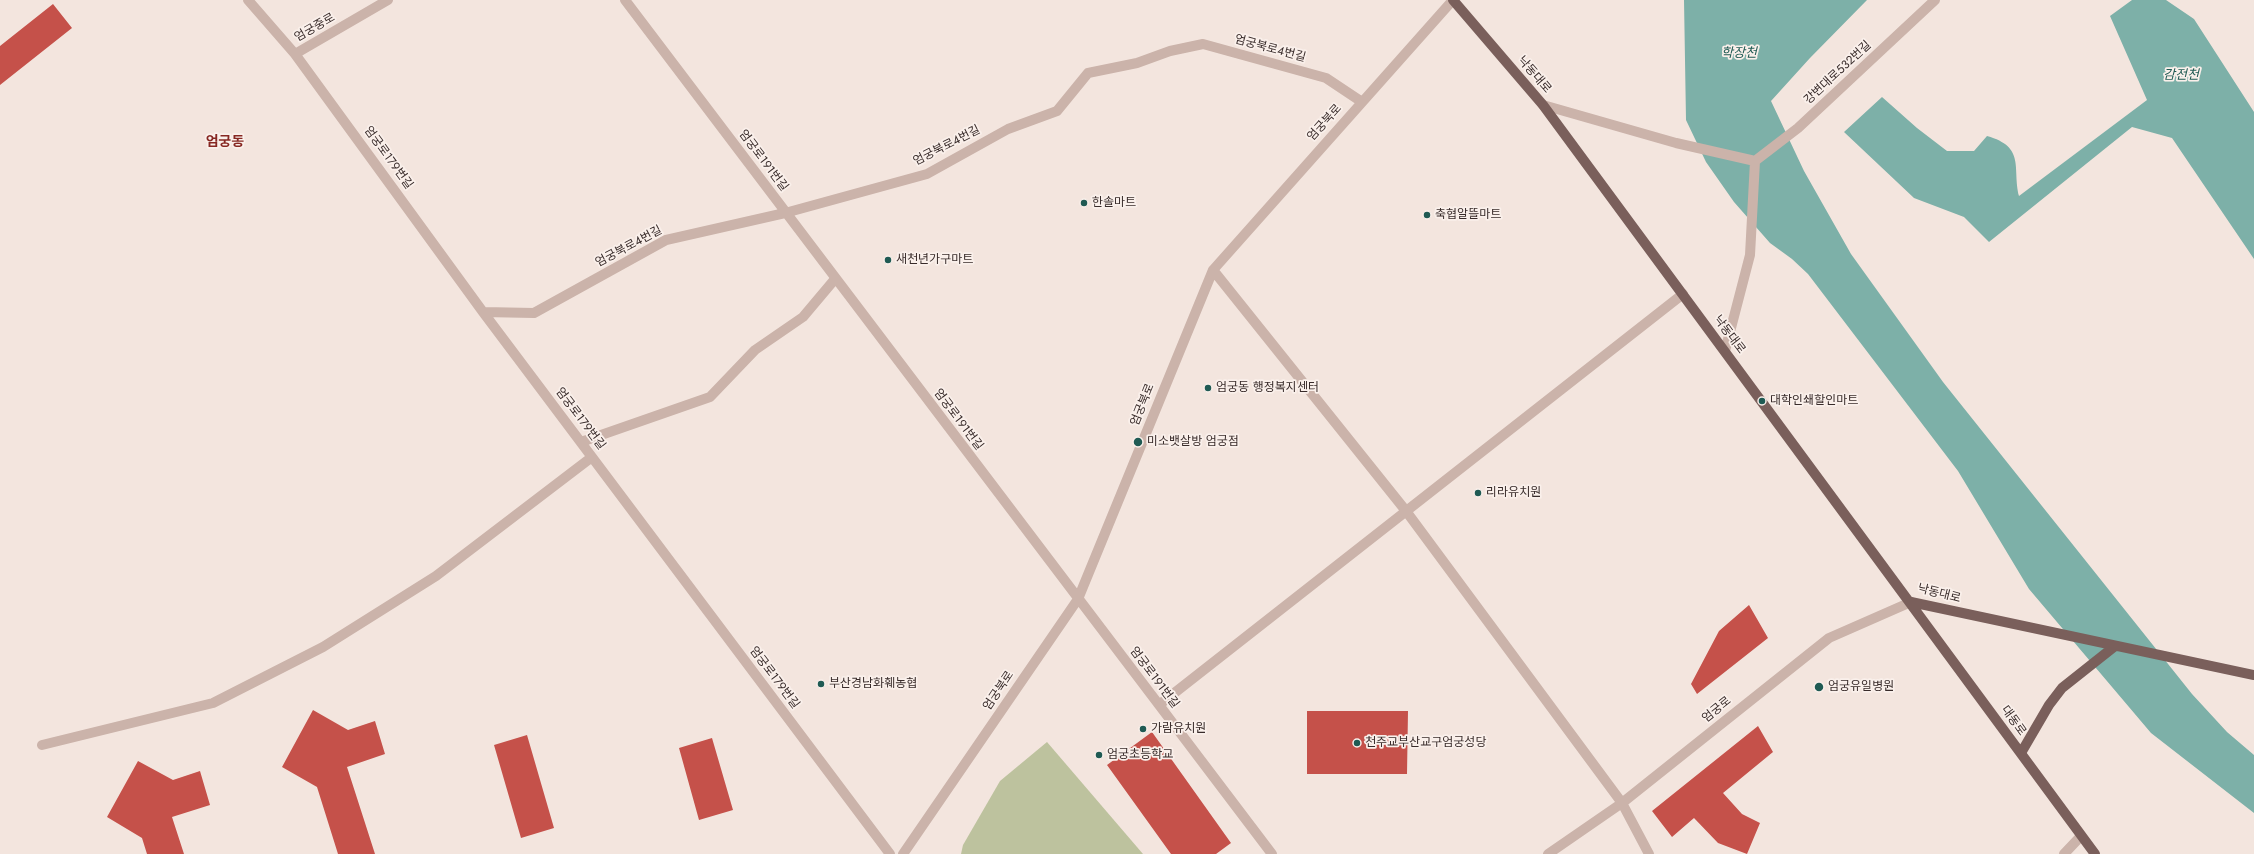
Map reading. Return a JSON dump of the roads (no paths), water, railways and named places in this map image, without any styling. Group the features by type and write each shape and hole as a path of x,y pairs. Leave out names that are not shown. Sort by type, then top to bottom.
{"main road":[{"name":"낙동대로","path":"1453,0 1543,106 1911,602 2254,675"},
{"name":"대동로","path":"1911,602 2095,854"},
{"path":"2021,753 2049,705 2062,688 2115,646"}],"street":[{"name":"엄궁로179번길","path":"248,0 295,54 483,312 890,854"},
{"name":"엄궁중로","path":"295,54 388,0"},
{"name":"엄궁로191번길","path":"625,0 1272,854"},
{"name":"엄궁북로","path":"904,854 1078,599 1213,270 1453,0"},
{"name":"강변대로532번길","path":"1755,161 1798,128 1935,0"},
{"name":"엄궁북로4번길","path":"483,312 534,313 666,240 785,213 927,174 1008,129 1057,111 1088,73 1138,63 1170,51 1203,44 1326,78 1362,102"},
{"path":"1543,106 1676,144 1755,161 1750,255 1725,351"},
{"path":"1213,270 1406,512 1622,802 1649,854"},
{"path":"581,442 710,397 755,350 804,317 835,279"},
{"path":"1159,706 1683,294"},
{"path":"42,745 212,702 323,647 436,576 592,457"},
{"name":"엄궁로","path":"1548,854 1622,802 1829,638 1911,602"},
{"path":"2064,854 2082,836"}],"water":[{"name":"학장천","path":"1684,0 1867,0 1810,58 1771,101 1804,171 1851,254 1943,382 2192,694 2227,732 2254,755 2254,813 2151,733 2029,589 1958,471 1808,274 1792,259 1770,243 1734,202 1706,162 1686,120"},
{"name":"감전천","path":"2132,0 2166,0 2194,19 2254,112 2254,259 2172,138 2132,127 1989,242 1964,217 1914,198 1844,132 1882,97 1917,128 1947,151 1974,151 1987,136 2007,146 2012,152 2015,160 2019,196 2147,100 2110,16"}],"place":[{"name":"한솔마트","path":"1084,203"},
{"name":"축협알뜰마트","path":"1427,215"},
{"name":"새천년가구마트","path":"888,260"},
{"name":"엄궁동 행정복지센터","path":"1208,388"},
{"name":"대학인쇄할인마트","path":"1762,401"},
{"name":"미소뱃살방 엄궁점","path":"1138,442"},
{"name":"리라유치원","path":"1478,493"},
{"name":"부산경남화훼농협","path":"821,684"},
{"name":"엄궁유일병원","path":"1819,687"},
{"name":"가람유치원","path":"1143,729"},
{"name":"천주교부산교구엄궁성당","path":"1357,743"},
{"name":"엄궁초등학교","path":"1099,755"}],"district":[{"name":"엄궁동","path":"225,143"}]}
